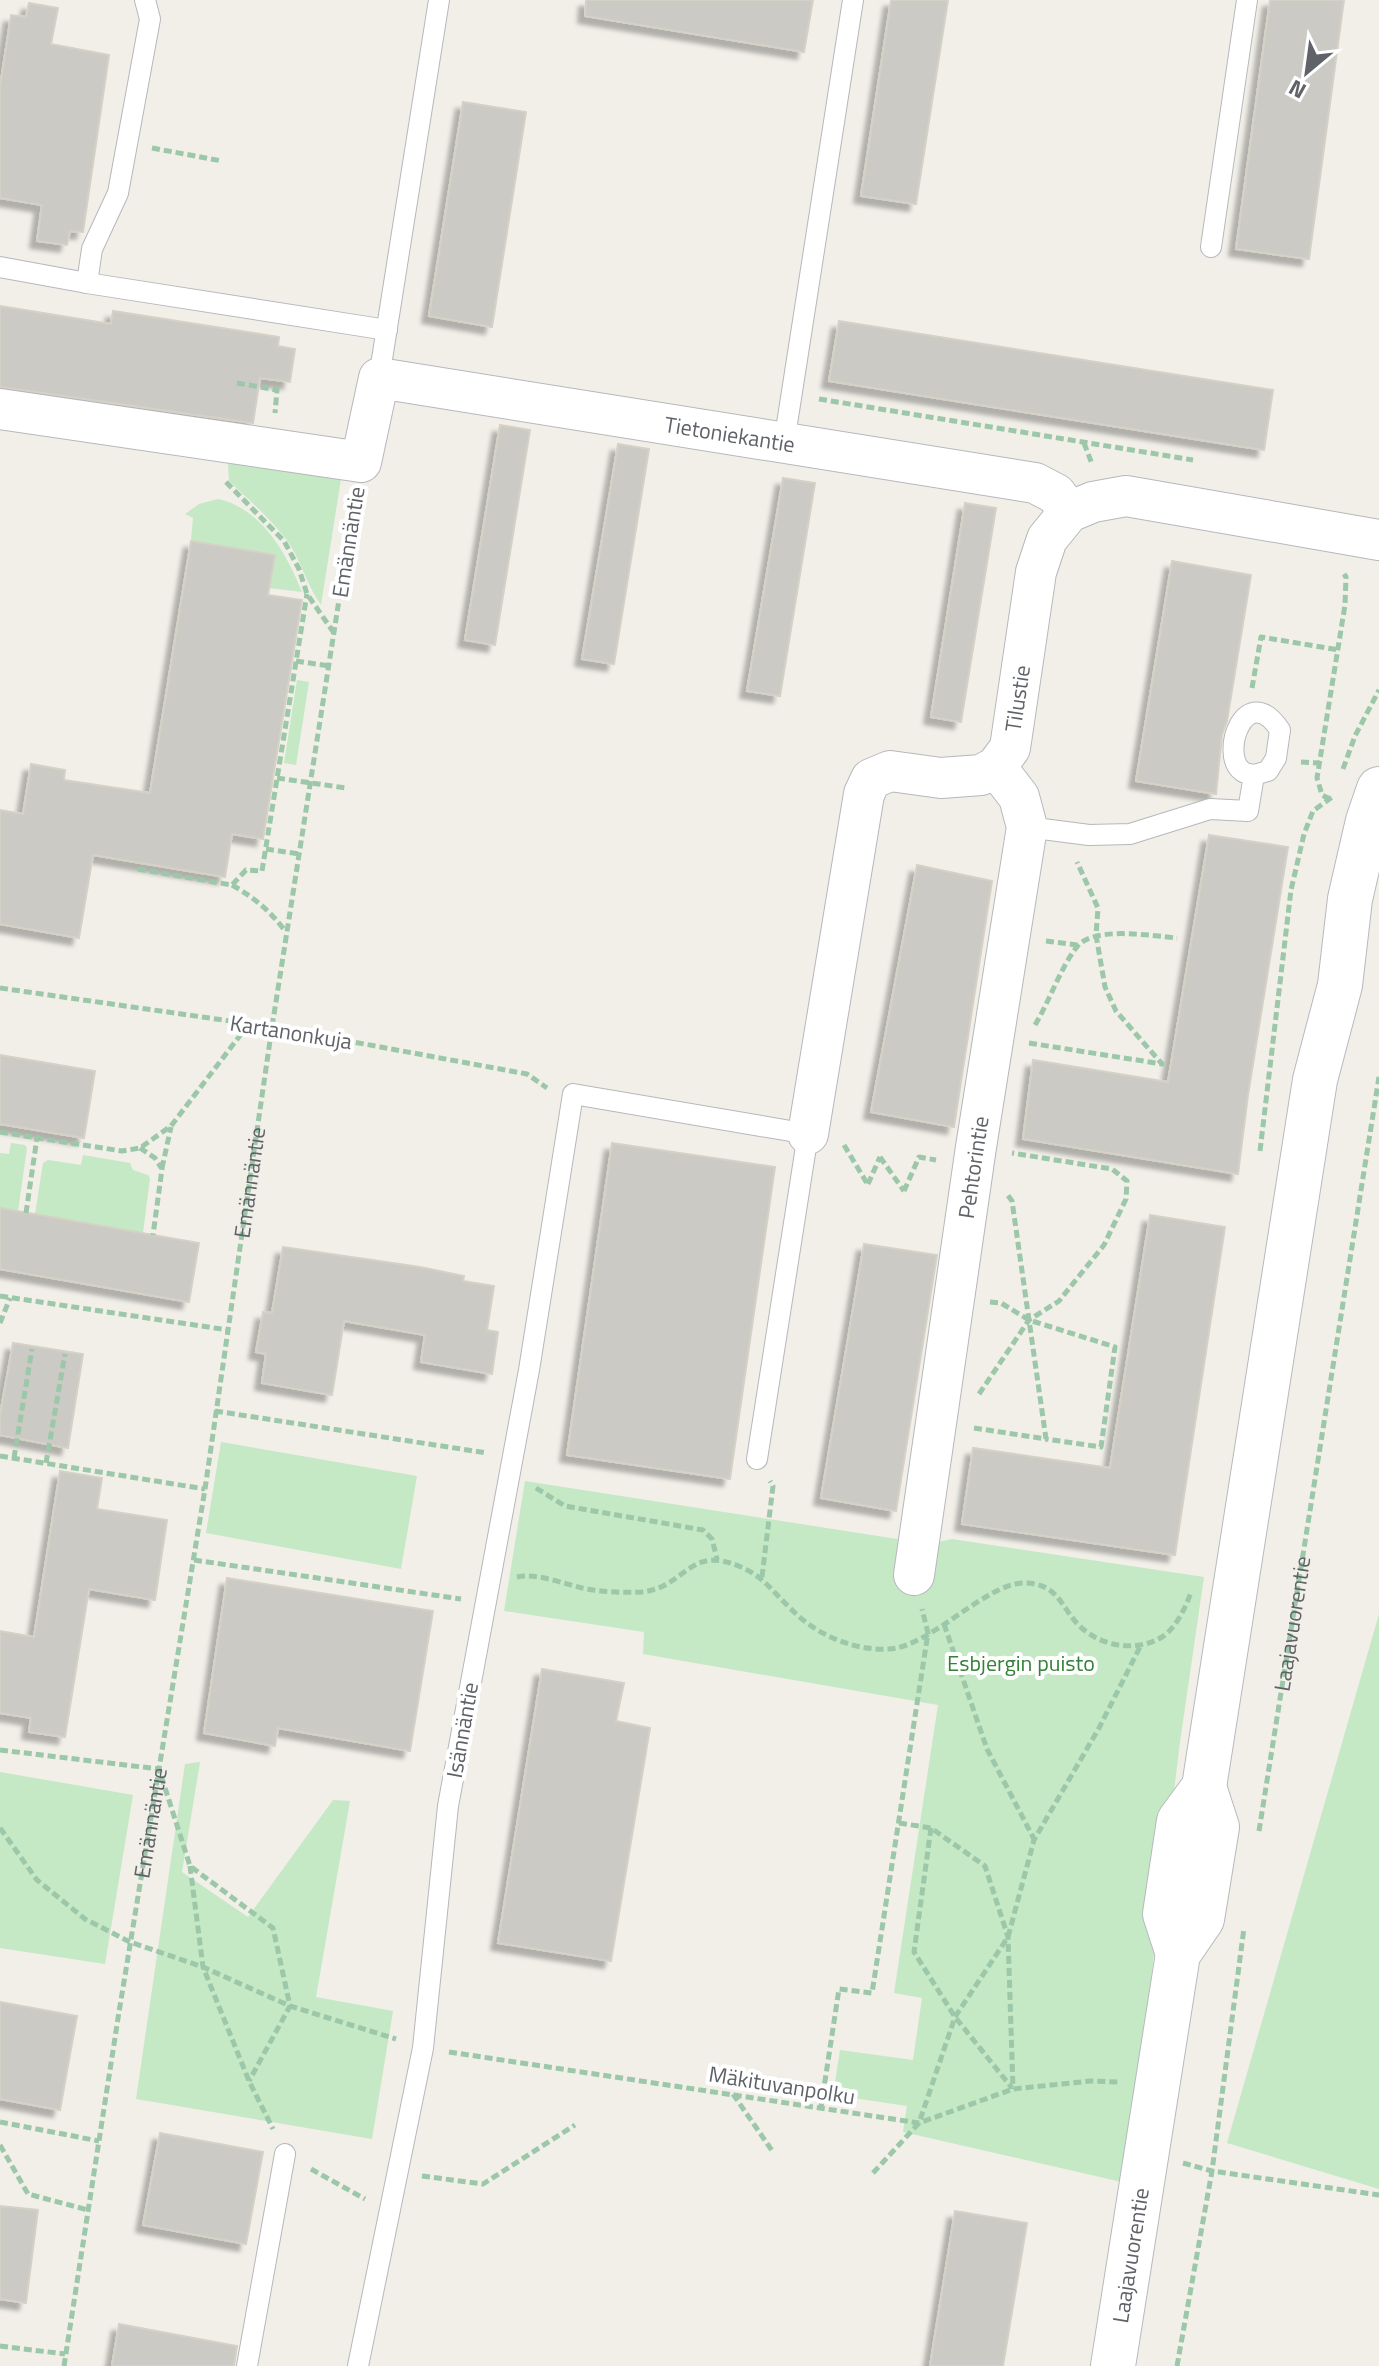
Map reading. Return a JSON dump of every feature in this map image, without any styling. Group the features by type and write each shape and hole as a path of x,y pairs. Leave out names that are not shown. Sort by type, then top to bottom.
{"main road":[{"name":"Laajavuorentie","path":"1113,2366 1178,1954 1165,1914 1179,1821 1204,1787 1315,1080 1340,985 1350,899 1368,821 1360,781"},
{"name":"Laajavuorentie","path":"1340,985 1379,916"}],"street":[{"name":"Tietoniekantie","path":"379,378 1035,483 1056,494 1069,512"},
{"name":"Emännäntie","path":"361,462 379,378"},
{"path":"0,409 361,462"},
{"path":"1069,512 1093,502 1126,496 1379,540"},
{"name":"Tilustie","path":"996,767 1010,748 1036,572 1047,539 1069,512"},
{"path":"825,1138 864,794 871,779 890,771 941,778 981,775 996,767"},
{"name":"Pehtorintie","path":"914,1575 947,1424 976,1147 1045,830 996,767"}],"lane":[{"path":"87,283 92,249 118,193 150,19 145,0"},
{"name":"Emännäntie","path":"379,378 439,0"},
{"path":"784,443 853,0"},
{"path":"1211,247 1247,0"},
{"path":"0,267 387,330"},
{"path":"1259,712 1271,717 1280,730 1276,758 1268,771 1254,775 1241,771 1233,759 1239,723 1247,715 1259,712"},
{"path":"1045,830 1089,835 1130,834 1210,809 1248,811 1254,775"},
{"path":"572,1099 825,1138 757,1459"},
{"name":"Isännäntie","path":"358,2366 423,2048 448,1806 512,1464 572,1099"},
{"path":"247,2366 285,2154"}],"path":[{"path":"127,144 222,161"},
{"path":"792,395 1193,460"},
{"path":"196,438 227,483 284,541 299,569 307,594 334,633"},
{"name":"Emännäntie","path":"64,2366 194,1560 272,1027 361,462"},
{"path":"1331,799 1322,795 1317,778 1345,605 1346,577 1338,566"},
{"path":"232,885 246,870 262,871 307,594"},
{"path":"1247,715 1261,637 1339,650"},
{"path":"296,661 329,666"},
{"path":"1360,781 1355,736 1379,690"},
{"path":"277,778 346,788"},
{"path":"1260,1152 1291,890 1304,834 1313,811 1331,799 1336,787"},
{"path":"1045,830 1098,908 1096,935 1105,987 1116,1011 1162,1064 1024,1043 1077,945 1096,935 1177,938"},
{"path":"266,849 299,854"},
{"path":"138,869 232,885 269,910 287,933"},
{"name":"Kartanonkuja","path":"0,988 272,1027 527,1074 572,1099"},
{"path":"0,1132 122,1151 140,1148 171,1126 248,1024"},
{"name":"Laajavuorentie","path":"1258,1840 1379,1077"},
{"path":"153,1235 171,1126"},
{"path":"26,1213 37,1138"},
{"path":"825,1138 868,1185 880,1157 904,1191 919,1157"},
{"path":"976,1147 1012,1201 1046,1439"},
{"path":"976,1147 1112,1169 1127,1181 1126,1199 1104,1245 1059,1301 1029,1320 947,1424 1101,1447 1115,1347 1029,1320"},
{"path":"140,1148 155,1158 162,1169"},
{"path":"0,1296 228,1330"},
{"path":"0,1323 10,1298"},
{"path":"14,1458 32,1349"},
{"path":"46,1463 65,1354"},
{"path":"215,1411 512,1464 565,1506 703,1530 712,1539 717,1559"},
{"path":"0,1456 205,1489"},
{"path":"757,1459 773,1486 762,1577"},
{"path":"194,1560 488,1593 530,1575 586,1589 644,1591 663,1587 698,1562 717,1559 762,1577 802,1620 831,1639 891,1649 928,1633 1006,1587 1022,1583 1042,1586 1057,1595 1080,1627 1100,1641 1120,1646 1141,1645 1164,1636 1185,1609 1193,1587"},
{"path":"944,1624 987,1749 1034,1840"},
{"path":"821,2107 839,1989 872,1993 928,1633"},
{"path":"873,2173 919,2123 955,2017 1008,1937 1034,1840 1099,1728 1141,1645"},
{"path":"0,1750 159,1769 190,1866 203,1967 249,2081 285,2154 391,2213"},
{"path":"899,1823 931,1828 985,1866 1008,1937 1013,2089"},
{"name":"Mäkituvanpolku","path":"0,1828 37,1880 85,1919 130,1942 203,1967 290,2006 423,2048 919,2123 1013,2089 1090,2081 1132,2083"},
{"path":"931,1828 914,1952 955,2017 1013,2089"},
{"path":"190,1866 273,1928 290,2006 249,2081"},
{"path":"1177,2366 1212,2171 1245,1916"},
{"path":"733,2094 773,2152"},
{"path":"0,2122 99,2141"},
{"path":"398,2173 483,2184 575,2125"},
{"path":"0,2145 28,2194 88,2210"},
{"path":"1181,2163 1212,2171 1379,2195"},
{"path":"0,2346 65,2354"}],"green space":[{"path":"239,455 341,479 321,605 286,539 229,481 228,463"},
{"path":"218,499 233,504 260,522 289,563 302,592 269,588 274,555 191,541 193,518 185,514 199,504"},
{"path":"297,680 309,682 296,765 284,763"},
{"path":"11,1143 27,1148 18,1211 0,1208 0,1153 9,1154"},
{"path":"83,1155 130,1163 133,1170 148,1175 143,1233 35,1214 43,1163 48,1160 81,1165"},
{"path":"221,1442 417,1476 401,1569 206,1533"},
{"name":"Esbjergin puisto","path":"525,1481 929,1544 952,1539 1204,1577 1180,1742 1126,2183 903,2132 907,2106 833,2095 840,2050 913,2060 922,1998 894,1993 938,1705 643,1654 644,1632 504,1611"},
{"path":"1379,1614 1379,2189 1227,2143"},
{"path":"200,1762 182,1872 248,1917 333,1800 350,1801 316,1997 393,2011 372,2139 136,2099 185,1764"},
{"path":"0,1772 133,1795 105,1964 0,1948"}],"building":[{"path":"586,0 813,0 804,52 585,16"},
{"path":"891,0 948,0 916,204 861,196"},
{"path":"1270,0 1344,0 1309,259 1236,249"},
{"path":"29,3 58,8 51,44 109,55 83,232 70,231 67,245 37,241 42,205 0,198 0,87 11,15 26,17"},
{"path":"463,102 526,112 492,327 429,316"},
{"path":"0,306 111,324 113,311 279,337 278,346 295,349 290,382 260,378 253,423 0,387"},
{"path":"839,321 1273,390 1264,450 829,381"},
{"path":"500,425 530,430 495,645 465,640"},
{"path":"618,444 649,449 614,664 582,659"},
{"path":"783,478 815,483 780,696 747,691"},
{"path":"965,503 996,508 961,722 931,717"},
{"path":"191,541 275,555 268,595 302,600 263,839 232,834 225,877 93,855 79,938 0,924 0,810 23,814 31,764 65,770 64,780 150,793"},
{"path":"1172,561 1251,575 1227,721 1222,735 1216,794 1136,781"},
{"path":"1209,835 1288,847 1238,1174 1023,1139 1033,1060 1168,1082"},
{"path":"917,865 992,881 954,1127 871,1112"},
{"path":"0,1055 95,1071 84,1138 0,1124"},
{"path":"612,1143 775,1167 730,1479 567,1455"},
{"path":"0,1208 199,1243 189,1302 0,1269"},
{"path":"1150,1215 1225,1227 1175,1555 962,1524 973,1448 1110,1468"},
{"path":"864,1244 937,1255 896,1511 821,1498"},
{"path":"283,1247 420,1267 464,1276 463,1281 494,1286 487,1330 498,1332 492,1374 421,1362 425,1335 344,1321 332,1395 262,1383 266,1354 256,1352 263,1312 272,1313"},
{"path":"13,1343 83,1354 68,1448 0,1435 0,1415"},
{"path":"60,1471 102,1478 97,1509 167,1520 155,1600 89,1589 65,1737 29,1732 31,1718 0,1713 0,1631 34,1637"},
{"path":"227,1578 433,1611 410,1751 278,1728 275,1746 204,1733"},
{"path":"542,1669 624,1683 616,1721 650,1728 611,1961 498,1943"},
{"path":"0,2002 77,2016 60,2110 0,2099"},
{"path":"160,2133 263,2152 246,2244 143,2225"},
{"path":"0,2206 38,2210 26,2303 0,2299"},
{"path":"955,2211 1027,2223 1003,2366 930,2366"},
{"path":"119,2324 237,2346 234,2366 112,2366"}]}
